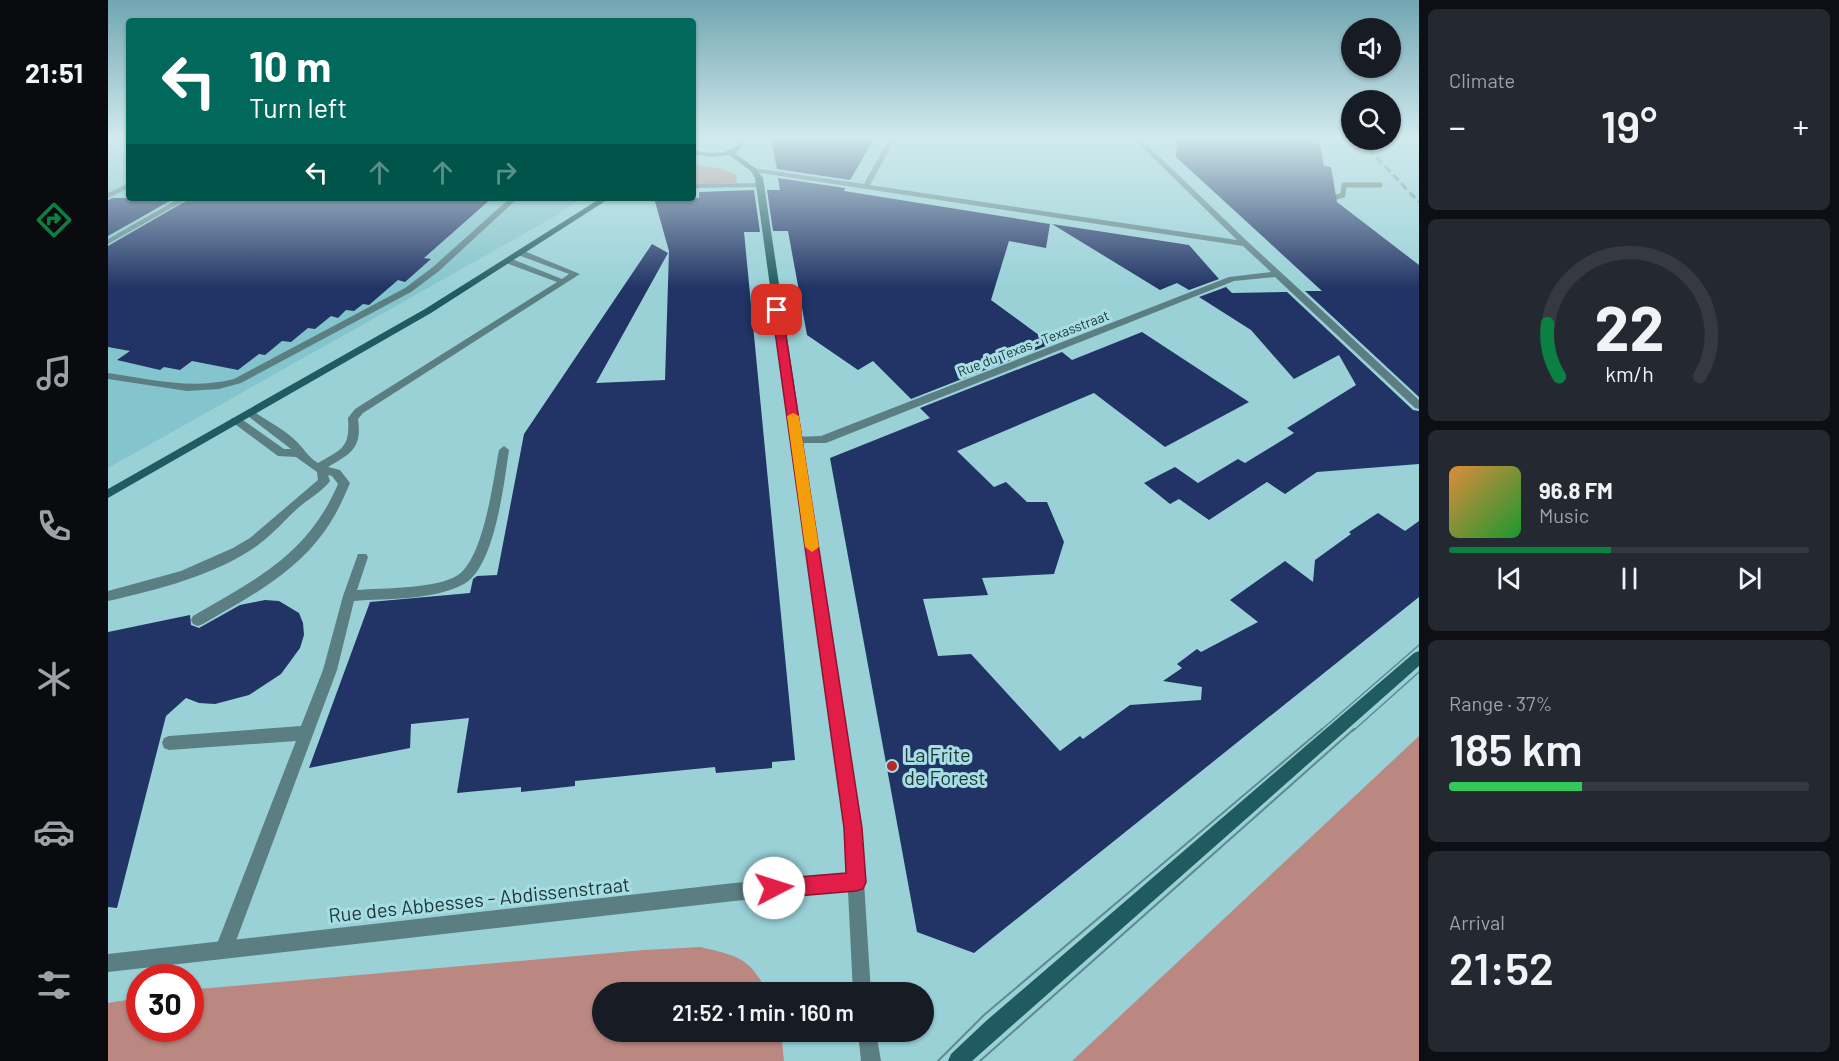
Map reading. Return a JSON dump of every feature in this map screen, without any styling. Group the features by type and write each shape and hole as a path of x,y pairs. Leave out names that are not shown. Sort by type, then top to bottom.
{"street":[{"path":"108,196 122,189"},
{"path":"761,189 853,828 861,982"},
{"path":"876,189 1245,244"},
{"path":"1188,189 1419,406"},
{"path":"108,242 180,201"},
{"path":"108,376 179,388 209,388 237,381 408,290 439,266 511,201"},
{"path":"108,494 428,311 601,201"},
{"path":"320,469 352,443 355,435 353,418 359,411 576,274 521,253"},
{"path":"509,261 563,282"},
{"name":"Rue du Texas - Texasstraat","path":"797,440 822,440 1232,279 1279,274"},
{"path":"198,620 273,575 302,552 333,512 344,483 336,473 320,469 297,453 294,445 249,413"},
{"path":"236,420 282,453 297,453"},
{"path":"349,596 434,588 464,578 477,561 489,527 504,450"},
{"path":"108,596 186,576 238,550 254,540 299,500 316,489 324,481 320,469"},
{"path":"224,949 330,670 349,596 362,557"},
{"path":"958,1061 1419,657"},
{"path":"169,743 307,733"},
{"name":"Rue des Abbesses - Abdissenstraat","path":"108,963 734,892 856,882"},
{"path":"868,1042 871,1061"}],"shaded area":[{"path":"108,189 126,189 126,201 578,201 554,217 108,468"},
{"path":"1419,736 1419,1061 1072,1061"},
{"path":"701,947 725,953 748,965 762,982 592,982 592,1042 782,1042 784,1061 108,1061 108,1003 126,1000 126,1042 204,1042 204,989"}],"building":[{"path":"845,189 844,191 1050,224 1046,248 1009,241 991,300 1051,344 911,399 873,361 858,370 807,335 788,231 773,231 767,190"},
{"path":"1210,189 1335,189 1337,202 1419,265 1419,397 1305,291 1322,291"},
{"path":"754,190 760,232 744,232 795,760 772,762 772,768 716,773 715,767 575,781 575,786 521,792 521,787 457,793 469,718 411,724 410,748 309,768 370,602 470,593 473,579 477,576 497,575 524,434 652,244 668,253 596,383 665,380 669,251 655,201 696,201 696,198 699,198 699,192"},
{"path":"126,198 126,201 170,201 108,236 108,200"},
{"path":"186,201 489,201 424,258 431,259 405,282 398,280 369,305 363,304 354,311 346,310 338,318 331,316 315,329 308,328 291,342 282,341 265,355 259,354 238,370 192,361 180,370 164,367 160,370 117,360 130,351 108,347 108,246"},
{"path":"1052,224 1189,245 1219,279 1189,290 1177,283 1160,290"},
{"path":"1226,287 1232,293 1287,292 1413,410 1419,411 1419,464 1317,472 1285,494 1267,482 1209,520 1179,499 1170,504 1144,483 1175,467 1198,483 1238,459 1245,463 1294,433 1287,428 1356,385 1339,355 1294,379 1251,330 1199,297"},
{"path":"1142,332 1249,402 1165,447 1094,393 957,451 994,487 1006,482 1027,502 1047,502 1064,542 1054,574 982,578 988,595 923,599 938,656 971,654 1060,751 1080,736 1083,739 1130,705 1201,700 1202,687 1163,681 1182,668 1177,664 1197,649 1201,652 1258,622 1230,600 1285,561 1313,582 1315,560 1351,534 1349,532 1378,513 1405,531 1419,521 1419,597 974,953 917,932 830,458 930,418 920,408 1062,352 1072,360"},
{"path":"265,600 279,601 299,613 304,635 300,648 281,674 249,695 215,704 199,703 186,698 166,716 117,908 108,907 108,632 190,615 191,625 199,628 240,605"}],"waterway":[{"path":"1326,200 1343,195 1344,189"}],"tram line":[{"path":"1320,731 1419,645"},
{"path":"1353,731 1419,672"},
{"path":"938,1061 984,1015 1322,729"},
{"path":"980,1061 1354,729"}],"railway":[{"path":"1406,189 1419,202"}],"slow traffic":[{"path":"793,416 812,547"}],"place":[{"name":"La Frite de Forest","path":"892,766"}],"route":[{"path":"774,888 856,882 853,828 831,691 777,310"}]}
